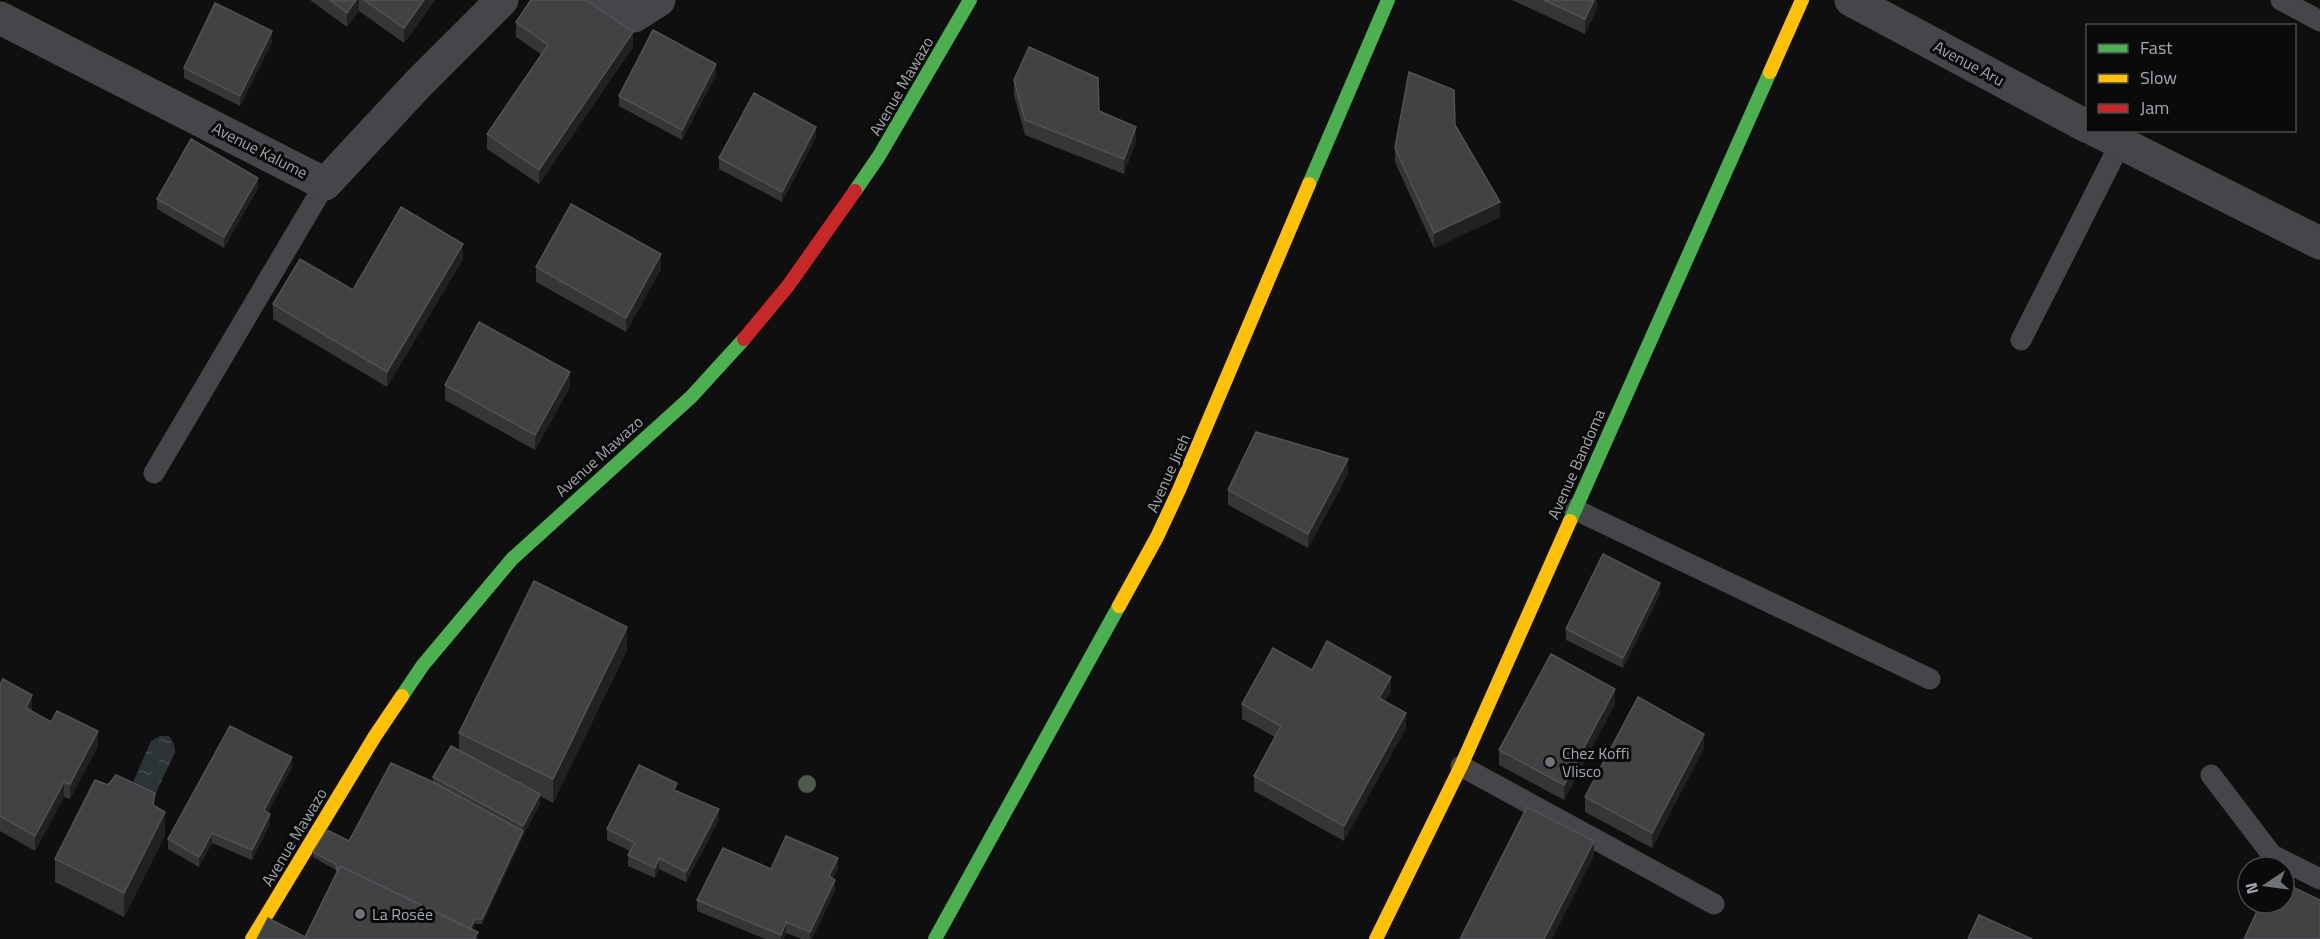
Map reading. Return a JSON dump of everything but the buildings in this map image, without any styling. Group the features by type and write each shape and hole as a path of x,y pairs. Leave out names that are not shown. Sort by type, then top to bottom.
{"street":[{"name":"Avenue Kalume","path":"0,18 325,184 418,84 502,0"},
{"path":"595,0 634,16 659,0"},
{"name":"Avenue Mawazo","path":"252,939 375,736 423,665 512,560 558,515 691,397 740,344 788,286 879,156 970,0"},
{"name":"Avenue Jireh","path":"935,939 1157,537 1175,500 1388,0"},
{"name":"Avenue Bandoma","path":"1376,939 1461,766 1802,0"},
{"name":"Avenue Aru","path":"1851,0 2086,125"},
{"path":"2107,137 2320,243"}],"lane":[{"path":"2281,0 2320,21"},
{"path":"2021,340 2107,137"},
{"path":"154,473 325,184"},
{"path":"1574,509 1930,679"},
{"path":"1461,766 1714,904"},
{"path":"2211,775 2272,855 2320,879"}],"water":[{"path":"160,736 169,736 174,744 175,752 156,793 147,796 134,788 134,780 151,741"}],"traffic: fast":[{"path":"855,191 879,156 970,0"},
{"path":"1309,184 1388,0"},
{"path":"1570,521 1770,72"},
{"path":"402,696 423,665 512,559 691,397 744,339"},
{"path":"935,939 1119,606"}],"traffic: slow":[{"path":"1770,72 1802,0"},
{"path":"1119,606 1157,537 1179,490 1309,184"},
{"path":"1376,939 1461,766 1570,521"},
{"path":"252,939 375,736 402,696"}],"traffic: jam":[{"path":"744,339 788,286 855,191"}],"place":[{"name":"Chez Koffi Vlisco","path":"1550,762"},
{"name":"La Rosée","path":"360,914"}]}
